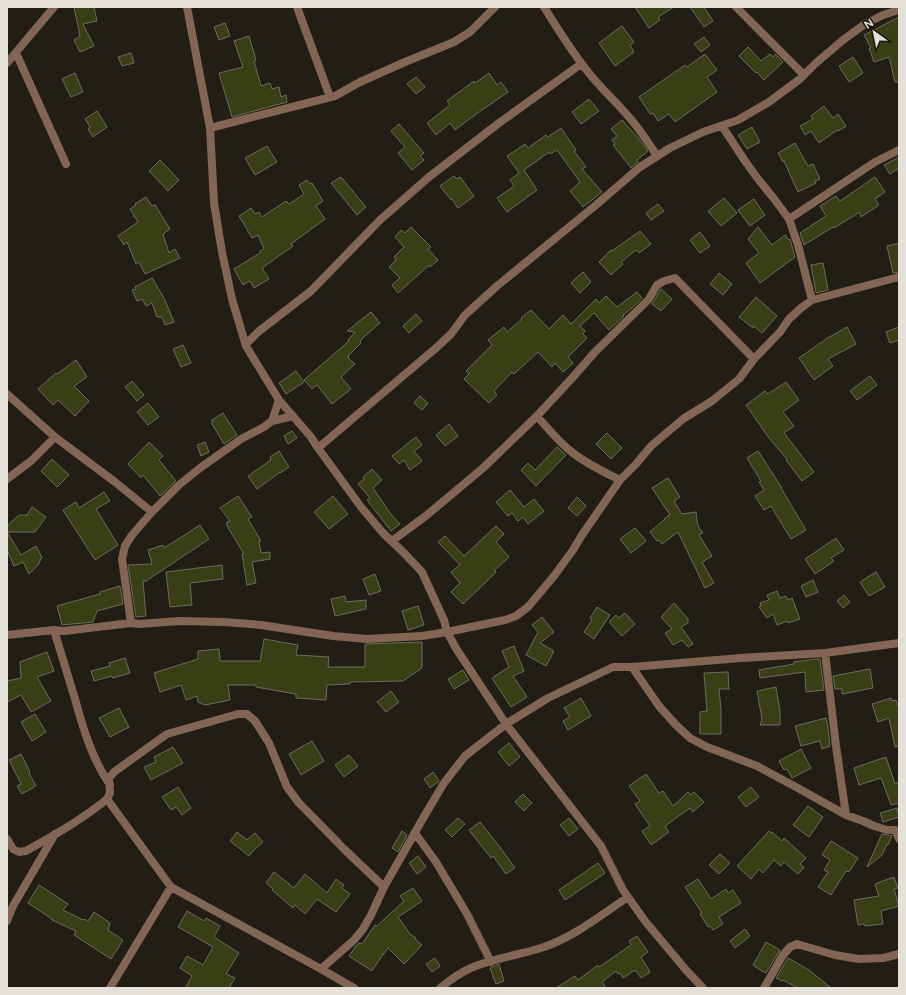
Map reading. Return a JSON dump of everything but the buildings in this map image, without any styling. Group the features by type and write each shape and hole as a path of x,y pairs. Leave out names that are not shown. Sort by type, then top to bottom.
{"street":[{"path":"7,63 54,7"},
{"path":"188,7 210,128 214,203 218,231 232,299 246,346 279,400 311,437 361,507 383,534 404,552 422,572 444,620 447,632 457,650 506,724 601,846 623,890 645,921 703,988"},
{"path":"297,7 330,97"},
{"path":"210,128 335,96 360,82 454,42 470,32 495,7"},
{"path":"544,7 581,64 638,127 657,156"},
{"path":"736,7 804,75"},
{"path":"318,448 436,348 451,334 465,315 497,286 640,167 670,148 703,132 738,120 769,102 800,79 843,40 865,24 883,15 899,10"},
{"path":"16,53 66,164"},
{"path":"246,344 258,332 311,291 380,220 428,177 499,123 581,64"},
{"path":"722,126 745,161 789,219 798,245 812,300"},
{"path":"789,219 869,166 899,150"},
{"path":"7,634 54,630 64,631 131,623 180,621 261,624 333,636 367,639 422,636 505,620 516,616 528,607 550,581 570,555 620,480 651,446 683,419 712,401 739,379 754,359 780,332 789,319 801,308 812,300 899,277"},
{"path":"392,541 427,515 483,468 574,378 595,352 649,299 657,285 664,281 674,278 754,359"},
{"path":"7,394 55,437 152,512"},
{"path":"131,623 122,559 125,546 132,535 179,485 241,439 264,427 272,420 279,400"},
{"path":"272,420 293,416"},
{"path":"537,416 572,453 620,480"},
{"path":"7,479 30,461 55,437"},
{"path":"54,630 89,742 102,773 110,784"},
{"path":"321,969 354,940 363,929 384,887 444,783 466,756 506,724 548,698 613,667 632,667 825,653 899,644"},
{"path":"825,653 846,816"},
{"path":"632,667 659,706 690,738 707,748 757,766 846,816 887,830 895,830 899,840"},
{"path":"7,839 13,849 19,852 26,851 99,806 107,799 110,793 109,778 114,772 168,734 238,714 247,714 255,720 269,744 287,787 299,803 384,887"},
{"path":"107,799 171,887 354,988"},
{"path":"7,921 13,906 56,833"},
{"path":"415,833 440,868 491,962"},
{"path":"110,988 171,887"},
{"path":"440,988 448,981 473,967 542,948 569,937 628,897"},
{"path":"764,988 783,955 790,947 797,944 835,955 859,959 882,958 899,954"}]}
